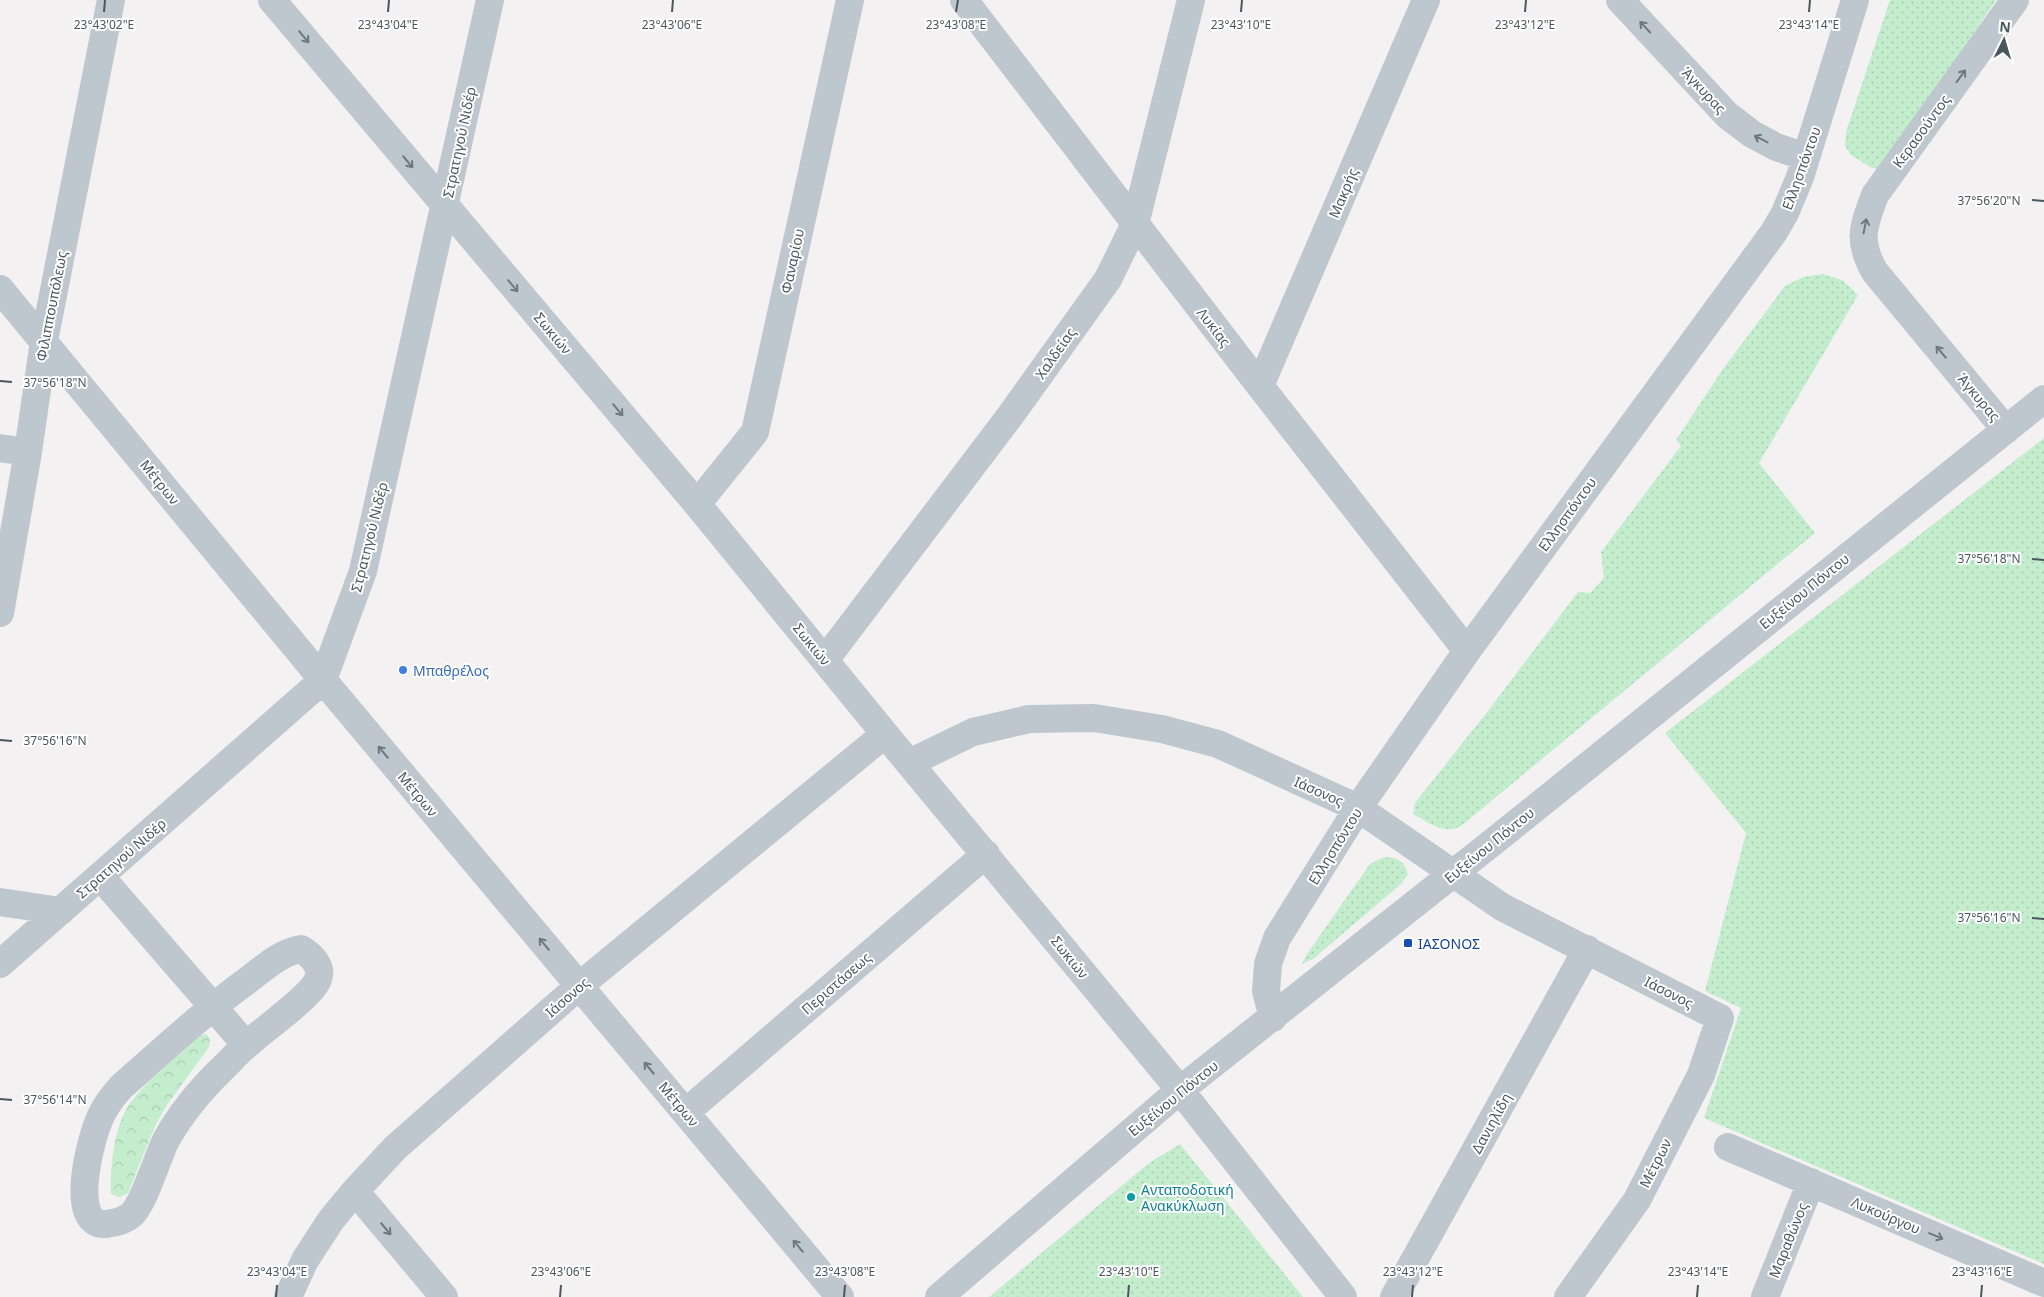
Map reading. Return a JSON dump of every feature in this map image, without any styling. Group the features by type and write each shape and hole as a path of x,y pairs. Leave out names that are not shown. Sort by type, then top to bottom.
{"street":[{"name":"Φιλιππουπόλεως","path":"0,613 28,452 44,341 111,0"},
{"name":"Σωκιών","path":"272,0 697,504 1180,1090 1343,1297"},
{"name":"Στρατηγού Νιδέρ","path":"0,964 323,680 363,572 490,0"},
{"name":"Φαναρίου","path":"697,504 755,432 850,0"},
{"name":"Λυκίας","path":"964,0 1260,386 1467,651"},
{"name":"Χαλδείας","path":"825,660 1027,392 1108,279 1135,224 1191,0"},
{"name":"Μακρής","path":"1260,386 1426,0"},
{"name":"Άγκυρας","path":"1620,0 1727,115 1752,134 1776,147 1806,157"},
{"name":"Ελλησπόντου","path":"1273,1018 1266,991 1268,964 1276,938 1358,808 1467,651 1774,232 1794,195 1855,0"},
{"name":"Κερασούντος","path":"1875,272 1866,256 1863,237 1866,217 1875,196 2015,0"},
{"name":"Άγκυρας","path":"1875,272 2006,430"},
{"name":"Μέτρων","path":"0,289 323,680 840,1297"},
{"name":"Ευξείνου Πόντου","path":"938,1297 1180,1090 1454,874 2044,399"},
{"path":"0,448 28,452"},
{"name":"Ιάσονος","path":"909,762 973,732 1029,720 1094,718 1162,728 1218,744 1270,770 1358,808 1502,907 1720,1018"},
{"name":"Ιάσονος","path":"288,1297 305,1260 331,1220 395,1148 579,986 885,734"},
{"name":"Περιστάσεως","path":"686,1112 986,854"},
{"path":"100,876 246,1045"},
{"path":"0,902 61,910"},
{"path":"301,949 309,954 318,966 318,979 308,993 246,1045 206,1085 182,1116 166,1140 144,1194 132,1215 117,1223 109,1224 101,1224 90,1218 84,1206 85,1170 99,1119 109,1100 121,1087 213,1006 270,963 290,951 301,949"},
{"name":"Δανιηλίδη","path":"1394,1297 1587,949"},
{"name":"Μέτρων","path":"1568,1297 1637,1200 1701,1075 1720,1018"},
{"name":"Λυκούργου","path":"1728,1147 2044,1283"},
{"name":"Μαραθώνος","path":"1765,1297 1811,1182"},
{"path":"355,1191 444,1297"}],"green space":[{"path":"1890,0 1996,0 1885,165 1877,169 1870,167 1851,155 1845,146 1846,132"},
{"path":"1823,274 1842,280 1858,295 1759,463 1815,533 1461,826 1455,829 1443,829 1413,814 1415,803 1488,711 1578,592 1590,593 1604,578 1601,552 1681,446 1676,440 1723,369 1785,286 1803,277"},
{"path":"2044,438 2044,1264 1704,1118 1741,1008 1705,991 1746,833 1665,733"},
{"path":"1384,857 1397,859 1405,866 1408,874 1401,884 1313,959 1302,964 1370,864"},
{"path":"207,1034 210,1040 209,1047 167,1105 154,1128 128,1193 120,1197 111,1194 114,1146 125,1111 138,1093 155,1076 201,1035"},
{"path":"1180,1144 1303,1297 989,1297 1149,1163"}],"place":[{"name":"Μπαθρέλος","path":"403,670"},
{"name":"ΙΑΣΟΝΟΣ","path":"1408,943"},
{"name":"Ανταποδοτική Ανακύκλωση","path":"1131,1197"}]}
